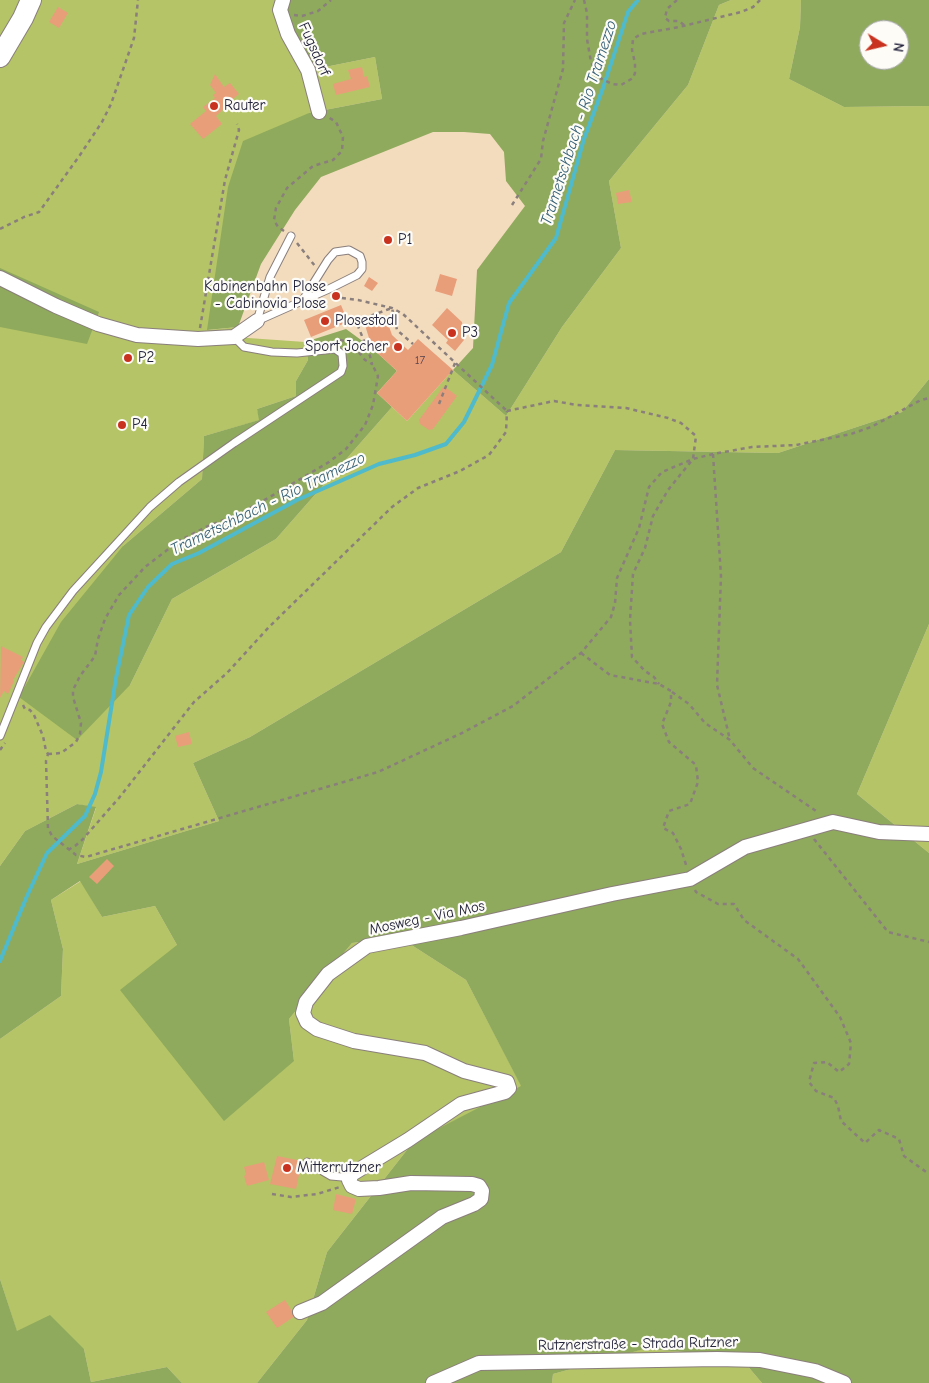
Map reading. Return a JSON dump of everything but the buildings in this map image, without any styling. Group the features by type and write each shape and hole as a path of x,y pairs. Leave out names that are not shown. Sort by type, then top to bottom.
{"street":[{"path":"0,58 23,18 30,0"},
{"name":"Fugsdorf","path":"281,5 288,34 308,70 319,112"},
{"path":"0,278 56,306 98,324 137,335 198,339 234,337 257,321"},
{"name":"Mosweg - Via Mos","path":"352,1179 461,1104 505,1092 509,1088 507,1082 464,1071 425,1053 354,1041 317,1029 307,1022 302,1013 306,1002 328,974 367,946 690,879 745,847 832,822 879,832 929,834"},
{"path":"300,1312 322,1303 442,1217 474,1204 481,1199 482,1191 479,1186 472,1184 411,1183 359,1189 352,1186 352,1179"},
{"name":"Rutznerstraße - Strada Rutzner","path":"433,1383 479,1363 717,1359 760,1360 815,1371 844,1383"}],"lane":[{"path":"257,321 270,278 291,236"},
{"path":"257,321 323,292 357,275 362,269 362,262 356,253 349,250 335,252 328,260 304,300"},
{"path":"0,736 36,643 56,612 150,507 179,482 341,372 344,359 339,351 329,349 297,353 272,352 244,347 234,337"},
{"path":"308,1162 331,1176 352,1179"}],"path":[{"path":"0,229 39,212 102,122 111,104 134,38 138,0"},
{"path":"281,5 302,16 318,11 331,0"},
{"path":"512,205 541,159 543,141 564,69 564,23 576,0"},
{"path":"584,0 587,13 587,39 592,62 600,78 612,84 621,85 628,82 635,73 632,50 633,39 641,34 741,12 753,7 760,0"},
{"path":"677,0 667,9 665,18 669,21 679,21 684,25"},
{"path":"319,112 336,122 343,137 342,151 333,160 313,166 287,188 276,208 274,220 278,227 291,236 320,273"},
{"path":"198,339 225,180 239,130 237,124"},
{"path":"323,292 330,296 392,308 403,314 508,411"},
{"path":"392,308 397,330 413,344"},
{"path":"48,754 61,753 76,742 80,734 80,724 72,697 73,690 80,676 96,656 98,639 105,619 119,595 145,567 179,541 242,512 329,462 346,449 365,425 373,405 378,376 356,322 392,308"},
{"path":"329,349 331,342 347,340 355,345 365,360 372,364"},
{"path":"439,404 455,363"},
{"path":"25,709 30,710 34,715 48,754 46,761 48,828 52,836 68,850 76,855 86,857 378,772 462,733 513,706 581,653 611,617 615,603 617,578 639,528 649,488 662,472 693,459 714,454 752,447 796,445 851,434 871,427 921,400 929,398"},
{"path":"508,411 554,401 577,405 626,408 681,423 696,436 693,459 668,490 653,516 645,548 633,574 630,620 632,657 659,684"},
{"path":"68,850 82,840 119,798 194,702 227,673 269,627 392,507 418,488 460,472 489,454 506,432 508,411"},
{"path":"714,454 721,576 717,685 730,740"},
{"path":"581,653 610,675 659,684 671,691 689,704 705,723 730,740 753,768 832,822"},
{"path":"671,691 671,702 662,724 669,742 696,765 698,782 690,804 668,811 662,828 673,833 681,849 696,892 718,904 734,904 744,920 798,959 840,1017 851,1042 849,1064 839,1072 827,1062 814,1063 809,1082 816,1091 834,1098 841,1121 865,1144 879,1130 899,1139 904,1156 929,1174"},
{"path":"806,829 888,932 929,942"},
{"path":"272,1194 291,1197 317,1194 352,1179"}],"green space":[{"path":"0,0 276,0 315,69 375,57 382,99 309,113 208,330 238,327 234,337 305,342 308,360 296,381 296,396 257,409 260,420 204,436 202,479 123,546 130,685 172,599 276,539 392,407 407,421 453,370 506,416 562,327 621,248 609,181 688,85 719,5 731,0 801,0 800,27 789,79 844,107 929,106 929,379 902,412 778,453 615,450 561,552 250,737 193,763 219,821 77,864 96,808 77,804 25,831 0,866"},
{"path":"276,0 731,0 719,5 688,85 609,181 621,248 562,327 506,416 453,370 473,348 477,270 525,206 506,181 504,152 490,134 433,132 321,177 295,210 261,264 238,327 207,330 228,187 243,141 309,113 382,99 375,57 315,69"},
{"path":"801,0 929,0 929,106 844,107 789,79 800,27"},
{"path":"0,268 99,312 87,344 0,327"},
{"path":"346,329 372,348 397,371 377,393 392,407 276,539 172,599 130,685 77,740 19,697 61,622 123,546 202,479 204,436 259,420 257,409 296,396 296,381 308,360 305,342"},
{"path":"929,379 929,624 857,794 929,853 929,1383 762,1383 739,1356 644,1349 553,1374 552,1383 257,1383 307,1320 327,1252 414,1141 521,1086 466,980 399,937 352,943 289,1019 294,1061 224,1121 120,990 177,945 155,906 102,917 80,881 51,900 63,949 61,996 0,1039 0,866 25,831 77,804 96,807 77,864 219,821 193,763 250,737 561,552 615,450 778,453 902,412"},
{"path":"929,624 929,853 857,794"},
{"path":"81,881 102,917 155,906 177,945 294,1061 289,1019 352,943 399,937 466,980 522,1087 414,1141 327,1252 307,1320 257,1383 182,1383 167,1367 91,1382 84,1349 17,1332 0,1279 0,1039 61,996 63,949 51,900"},
{"path":"0,1279 17,1331 50,1315 84,1349 91,1382 167,1367 182,1383 0,1383"},
{"path":"643,1349 739,1356 762,1383 552,1383 553,1374"}],"waterway":[{"name":"Trametschbach - Rio Tramezzo","path":"0,961 47,853 85,816 95,794 101,772 116,678 129,615 148,587 172,564 199,553 297,500 379,464 415,455 446,444 464,422 492,365 509,303 556,238 584,139 628,12 638,0"}],"place":[{"name":"Rauter","path":"214,106"},
{"name":"P1","path":"388,240"},
{"name":"Kabinenbahn Plose - Cabinovia Plose","path":"336,296"},
{"name":"Plosestodl","path":"325,321"},
{"name":"P3","path":"452,333"},
{"name":"Sport Jocher","path":"398,347"},
{"name":"P2","path":"128,358"},
{"name":"P4","path":"122,425"},
{"name":"Mitterrutzner","path":"287,1168"}]}
